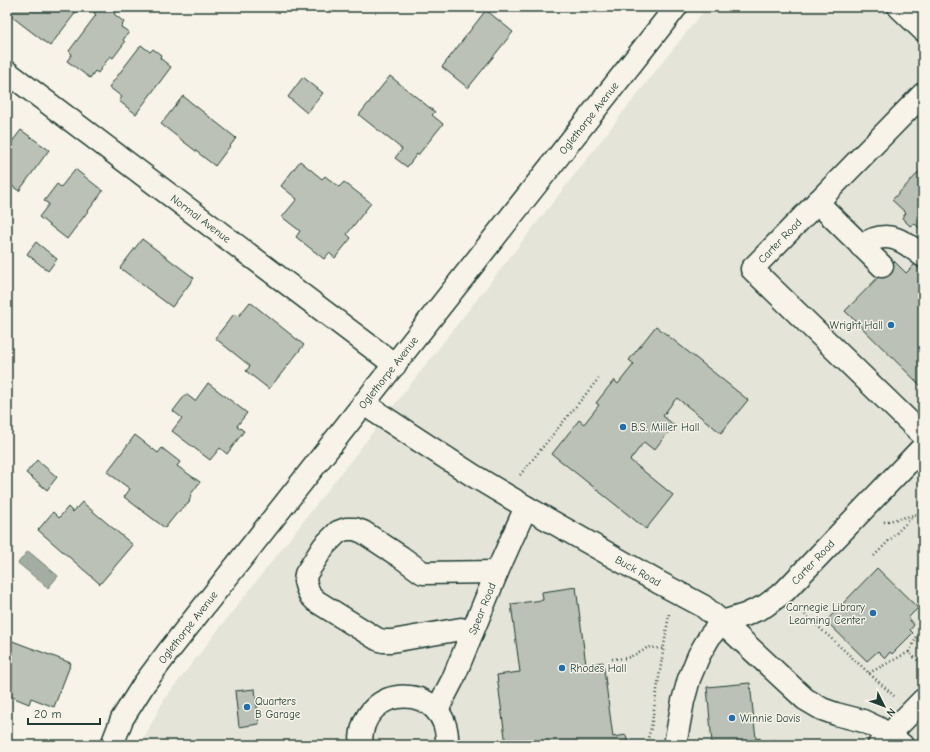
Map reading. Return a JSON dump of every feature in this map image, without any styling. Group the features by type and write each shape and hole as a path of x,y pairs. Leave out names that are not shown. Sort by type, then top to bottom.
{"street":[{"name":"Oglethorpe Avenue","path":"112,745 122,719 144,684 168,652 676,7"},
{"path":"900,7 923,30"},
{"name":"Normal Avenue","path":"8,74 395,365"},
{"name":"Carter Road","path":"923,94 752,269 923,435"},
{"path":"817,202 882,266"},
{"path":"862,246 877,238 888,237 902,241 923,256"},
{"name":"Buck Road","path":"364,404 455,464 526,507 703,606 805,699 836,714 863,721 878,728 890,742"},
{"name":"Carter Road","path":"722,622 745,615 765,606 785,591 923,446"},
{"name":"Spear Road","path":"437,710 453,679 497,572 526,507"},
{"path":"472,632 462,629 392,641 377,639 316,601 310,595 307,588 306,574 324,546 338,532 346,529 355,529 363,532 401,557 423,574 497,572"},
{"path":"675,745 683,701 689,679 699,655 710,636 722,622"},
{"path":"361,745 361,734 365,721 373,710 384,701 398,697 412,697 426,702 437,710 444,722 448,736 447,745"},
{"path":"890,742 923,700"}],"path":[{"path":"519,476 599,378"},
{"path":"874,556 913,515"},
{"path":"797,607 895,697"},
{"path":"646,745 651,728 669,612"},
{"path":"869,673 909,652 923,626"},
{"path":"612,659 627,658 648,647 664,649"},
{"path":"909,652 923,666"}],"shaded area":[{"path":"707,7 923,7 923,745 140,745 165,698"},
{"path":"28,551 58,576 48,588 18,563"}],"building":[{"path":"8,7 80,7 50,46 7,13"},
{"path":"98,7 119,7 114,14 124,22 121,27 129,32 123,40 125,42 113,58 110,56 98,73 95,71 90,78 67,61 72,54 69,51 96,15 94,13"},
{"path":"486,10 513,32 468,88 442,67"},
{"path":"141,45 150,52 153,49 161,55 160,58 171,67 136,114 119,101 122,97 109,87"},
{"path":"390,76 435,112 432,115 443,124 407,167 395,158 402,149 359,115"},
{"path":"303,77 323,93 307,113 288,97"},
{"path":"183,96 236,138 215,166 161,124"},
{"path":"21,130 49,150 19,191 9,184 7,187 7,148"},
{"path":"300,161 322,179 325,176 339,187 344,182 371,203 347,234 351,238 335,258 329,253 324,259 296,237 300,231 282,217 297,199 281,186"},
{"path":"923,168 923,232 914,223 910,226 902,218 906,213 892,200"},
{"path":"75,169 103,191 67,239 39,217 49,204 44,201 57,184 61,187"},
{"path":"142,239 194,278 172,307 120,268"},
{"path":"36,242 57,259 48,271 27,254"},
{"name":"Wright Hall","path":"894,261 906,273 915,264 923,273 923,283 920,286 923,289 923,388 845,311"},
{"path":"250,302 304,345 269,389 246,371 250,366 215,338 234,314 238,317"},
{"name":"B.S. Miller Hall","path":"656,326 748,400 721,433 677,398 673,402 663,416 674,425 654,450 644,442 630,460 673,495 646,529 552,454 579,420 584,424 599,405 596,403 614,380 618,384 634,364 629,360"},
{"path":"208,383 247,413 237,426 244,431 227,454 220,448 210,460 172,431 182,418 173,411 186,394 195,401"},
{"path":"135,435 158,453 162,448 180,462 177,466 200,482 191,494 189,503 177,513 165,528 124,497 130,489 107,472"},
{"path":"37,460 57,477 47,490 26,473"},
{"path":"82,502 133,545 100,584 38,530 53,512 59,518 68,507 73,512"},
{"name":"Carnegie Library Learning Center","path":"877,568 918,608 908,618 914,625 910,630 913,633 892,654 890,652 885,658 878,651 867,661 826,621"},
{"name":"Rhodes Hall","path":"576,587 586,665 603,662 613,737 626,735 628,745 506,745 497,675 520,672 511,604 543,600 542,592"},
{"path":"7,639 71,663 54,707 31,698 29,704 7,695"},
{"name":"Winnie Davis","path":"750,683 756,739 760,738 761,741 775,740 775,745 697,745 712,743 707,687"},
{"name":"Quarters B Garage","path":"255,689 259,724 239,727 235,691"}],"place":[{"name":"Wright Hall","path":"891,325"},
{"name":"B.S. Miller Hall","path":"623,427"},
{"name":"Carnegie Library Learning Center","path":"873,613"},
{"name":"Rhodes Hall","path":"562,668"},
{"name":"Quarters B Garage","path":"247,707"},
{"name":"Winnie Davis","path":"732,718"}]}
